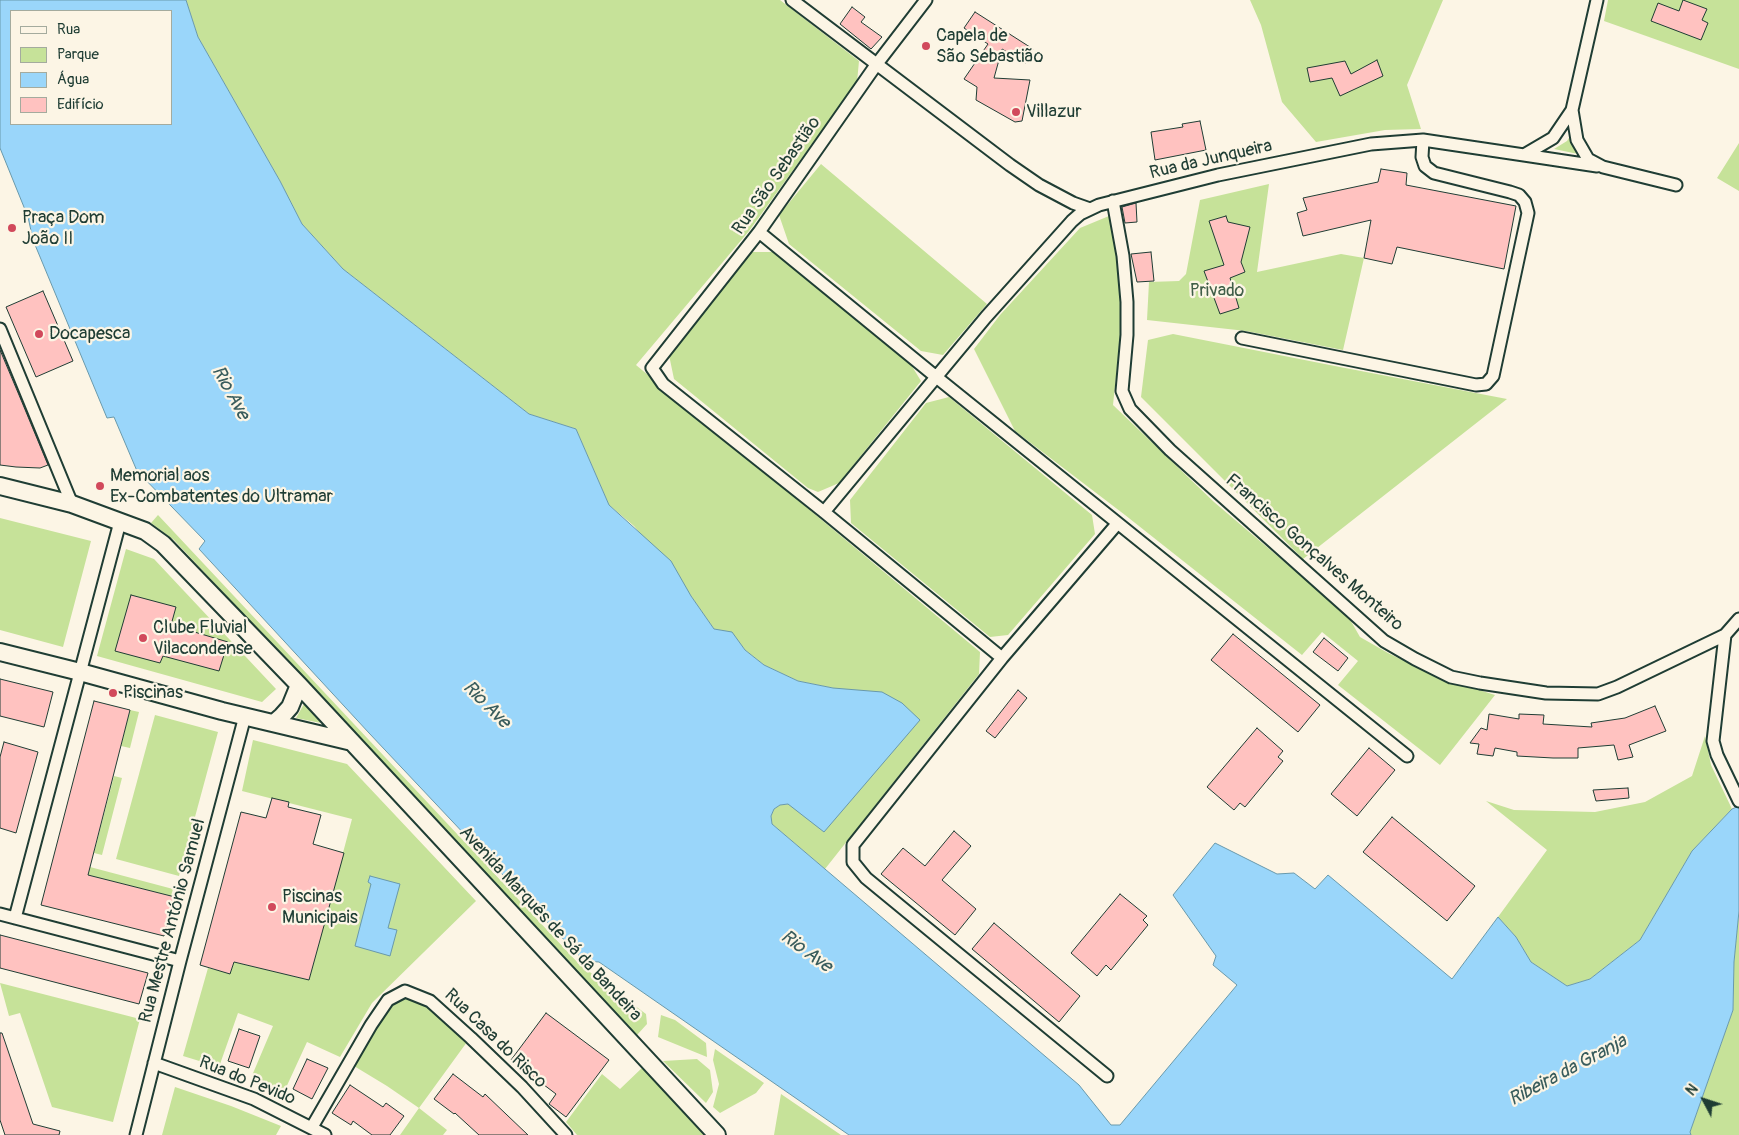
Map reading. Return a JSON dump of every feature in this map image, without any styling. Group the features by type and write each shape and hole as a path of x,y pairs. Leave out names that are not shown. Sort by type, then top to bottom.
{"main road":[{"name":"Avenida Marquês de Sá da Bandeira","path":"0,486 72,504 145,532 162,544 299,685 718,1135"},
{"path":"0,652 352,742"},
{"path":"274,722 290,707 299,685"}],"street":[{"path":"792,0 876,65 1039,185 1090,209"},
{"name":"Rua São Sebastião","path":"824,512 663,384 652,368 759,232 876,65 926,0"},
{"path":"1524,155 1553,138 1572,110 1597,0"},
{"path":"1572,110 1577,140 1588,159 1603,167"},
{"path":"1242,338 1476,385 1486,384 1493,376 1528,213 1525,202 1519,195 1434,173 1425,166 1422,157 1423,140"},
{"name":"Rua da Junqueira","path":"824,512 935,376 1067,226 1080,214 1090,209 1113,201 1218,175 1371,144 1423,140 1603,167 1676,185"},
{"name":"Francisco Gonçalves Monteiro","path":"1113,201 1123,256 1127,302 1127,335 1122,391 1130,409 1185,463 1384,641 1451,677 1546,693 1598,694 1608,692 1725,634"},
{"path":"759,232 1117,524 1407,756"},
{"path":"0,329 72,504"},
{"path":"824,512 1002,658"},
{"path":"15,918 120,522"},
{"path":"1107,1076 866,878 853,862 853,845 1002,658 1117,524"},
{"path":"1739,619 1725,634 1714,741 1717,755 1739,801"},
{"name":"Rua Mestre António Samuel","path":"136,1135 245,716"},
{"path":"0,914 180,961"},
{"name":"Rua Casa do Risco","path":"312,1127 371,1025 388,1000 405,991 430,1001 437,1007 522,1087 566,1135"},
{"name":"Rua do Pevido","path":"154,1063 254,1099 325,1135"}],"green space":[{"path":"186,0 780,0 859,61 857,82 749,231 636,365 980,652 979,674 825,869 772,824 771,816 774,809 780,805 788,804 833,688 798,681 764,665 745,650 732,633 714,629 691,596 634,526 609,505 576,429 529,414 343,269 302,224 280,181 198,37"},
{"path":"1250,0 1443,0 1407,85 1421,129 1385,130 1316,142 1282,102 1261,25"},
{"path":"1608,0 1739,0 1739,69 1604,21"},
{"path":"1572,133 1583,155 1554,149 1567,141"},
{"path":"1739,143 1739,191 1717,178"},
{"path":"821,164 987,304 943,355 921,351 789,244 779,215"},
{"name":"Privado","path":"1269,184 1257,272 1341,254 1364,258 1343,350 1246,331 1147,320 1149,282 1179,281 1186,274 1200,200"},
{"path":"1109,216 1120,275 1121,329 1113,405 1214,502 1348,616 1360,637 1435,676 1495,695 1440,765 1338,685 1358,661 1322,632 1302,655 1015,431 974,349 1000,315 1080,228"},
{"path":"752,252 775,252 910,363 921,381 839,483 818,492 808,488 674,379 669,355"},
{"path":"1173,334 1507,399 1303,559 1141,397 1148,340"},
{"path":"949,397 1092,515 1095,534 1008,635 990,637 851,523 850,500 926,403"},
{"path":"158,515 579,964 646,1014 647,1024 637,1035 174,540 151,523"},
{"path":"0,518 91,541 63,647 0,630"},
{"path":"126,549 154,559 276,689 262,702 97,656"},
{"path":"304,704 321,723 296,718"},
{"path":"130,710 139,712 130,748 121,746"},
{"path":"155,715 218,732 179,876 116,859"},
{"path":"1705,736 1711,765 1732,809 1692,851 1640,940 1590,979 1567,986 1531,962 1516,937 1498,917 1547,850 1486,801 1514,810 1595,812 1645,802 1692,776"},
{"path":"253,740 347,764 476,901 372,1003 340,1057 307,1042 284,1092 251,1078 273,1026 238,1013 219,1067 183,1056 208,968 230,973 234,962 309,980 352,819 242,791"},
{"path":"114,776 122,778 102,855 94,853"},
{"path":"90,867 173,889 171,896 88,875"},
{"path":"1739,911 1739,1135 1691,1135 1690,1132 1733,1010 1734,962"},
{"path":"0,983 140,1019 113,1122 52,1107 20,1013 9,1016"},
{"path":"408,998 427,1005 467,1042 419,1108 354,1066 374,1030 391,1005"},
{"path":"661,1015 675,1020 706,1043 707,1057 658,1037"},
{"path":"715,1049 764,1083 756,1093 720,1113 713,1107 719,1084 713,1060"},
{"path":"697,1059 710,1070 713,1092 706,1103 663,1061"},
{"path":"644,1066 704,1135 577,1135 566,1122 602,1074 620,1089"},
{"path":"175,1087 231,1106 281,1126 276,1135 162,1135"},
{"path":"781,1094 841,1135 774,1135"},
{"path":"419,1108 447,1130 443,1135 400,1135"}],"water":[{"path":"0,0 186,0 198,37 280,181 302,224 343,269 529,414 576,429 609,505 671,561 691,596 714,629 732,632 745,650 764,665 798,681 833,688 882,692 902,703 920,720 824,832 788,804 780,805 774,809 771,816 772,824 1079,1085 1111,1125 1120,1125 1237,985 1213,965 1216,956 1173,895 1215,843 1277,874 1294,873 1315,889 1328,875 1452,979 1498,917 1516,937 1531,962 1567,986 1590,979 1640,940 1692,851 1732,809 1739,806 1739,911 1734,962 1733,1010 1690,1132 1691,1135 849,1135 599,962 584,961 199,549 205,541 137,471 114,417 107,418 33,240 28,217 0,148"},
{"path":"370,876 400,884 388,928 397,930 390,956 355,946 371,884 368,882"}],"building":[{"path":"1683,0 1707,9 1702,20 1708,23 1701,40 1651,21 1658,3 1679,11"},
{"path":"852,7 865,17 861,22 882,37 871,49 840,24"},
{"path":"975,12 1033,49 1026,63 1002,49 994,78 1030,80 1022,121 1015,122 976,100 977,87 964,79 988,44 964,28"},
{"path":"1377,60 1383,76 1340,96 1332,78 1310,82 1307,68 1345,61 1351,74"},
{"path":"1200,121 1206,150 1155,160 1151,132 1183,127 1182,124"},
{"path":"1381,169 1407,173 1406,185 1516,206 1504,269 1397,247 1392,264 1364,258 1371,220 1303,236 1297,213 1307,210 1303,198 1378,182"},
{"path":"1136,203 1137,222 1125,223 1122,207"},
{"path":"1226,216 1228,222 1250,227 1241,262 1245,272 1230,278 1239,308 1220,314 1204,271 1224,265 1209,221"},
{"path":"1151,252 1154,281 1137,282 1131,254"},
{"name":"Docapesca","path":"43,291 73,361 36,377 6,307"},
{"path":"0,350 48,465 40,468 0,465"},
{"path":"131,595 176,607 171,625 228,642 219,671 163,656 160,663 115,651"},
{"path":"1233,634 1320,705 1298,732 1211,660"},
{"path":"1324,638 1348,658 1338,671 1313,652"},
{"path":"0,679 53,692 44,727 0,716"},
{"path":"1018,690 1027,698 995,738 986,731"},
{"path":"94,701 130,710 88,875 175,897 164,936 41,905"},
{"path":"1655,706 1666,731 1629,745 1633,757 1618,760 1614,745 1578,748 1578,758 1553,758 1517,756 1517,752 1495,748 1493,756 1477,754 1479,744 1470,743 1481,728 1487,730 1489,714 1519,719 1519,714 1544,715 1543,724 1592,727 1591,723 1625,718"},
{"path":"1257,728 1283,751 1278,757 1283,761 1245,807 1240,803 1234,810 1207,787"},
{"path":"4,742 38,752 16,833 0,828 0,757"},
{"path":"1369,748 1395,770 1357,816 1331,794"},
{"path":"1628,788 1629,798 1596,801 1593,790"},
{"name":"Piscinas Municipais","path":"272,798 289,802 288,807 321,815 313,844 344,853 309,980 234,962 230,974 200,965 241,812 266,818"},
{"path":"1392,817 1475,886 1447,921 1363,852"},
{"path":"954,831 971,846 942,880 976,909 955,935 881,874 903,848 925,866"},
{"path":"1120,894 1147,916 1143,920 1148,925 1111,970 1106,965 1097,976 1071,953"},
{"path":"994,923 1080,996 1059,1022 972,949"},
{"path":"0,935 148,973 139,1004 0,968"},
{"path":"546,1013 609,1060 566,1117 549,1104 556,1094 511,1060"},
{"path":"239,1029 260,1036 249,1068 228,1061"},
{"path":"0,1033 2,1033 33,1124 60,1131 59,1135 5,1135 0,1120"},
{"path":"307,1059 328,1068 312,1099 293,1089"},
{"path":"453,1074 483,1097 485,1094 528,1135 479,1135 455,1113 434,1099"},
{"path":"350,1085 383,1107 386,1103 404,1116 390,1135 372,1135 353,1121 351,1125 332,1113"}],"place":[{"name":"Capela de São Sebastião","path":"926,46"},
{"name":"Villazur","path":"1016,112"},
{"name":"Praça Dom João II","path":"12,228"},
{"name":"Docapesca","path":"39,334"},
{"name":"Memorial aos Ex-Combatentes do Ultramar","path":"100,486"},
{"name":"Clube Fluvial Vilacondense","path":"143,638"},
{"name":"Piscinas","path":"113,693"},
{"name":"Piscinas Municipais","path":"272,907"}],"water label":[{"name":"Rio Ave","path":"230,393"},
{"name":"Rio Ave","path":"486,705"},
{"name":"Rio Ave","path":"806,952"},
{"name":"Ribeira da Granja","path":"1568,1071"}]}
